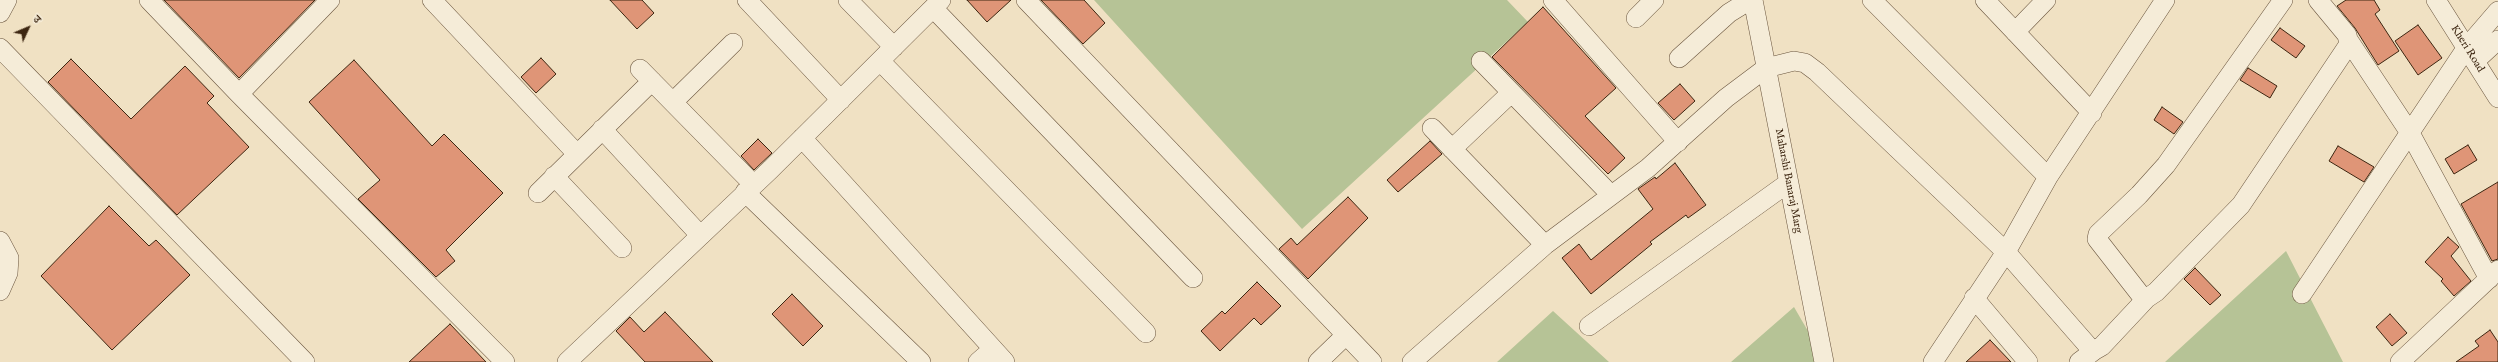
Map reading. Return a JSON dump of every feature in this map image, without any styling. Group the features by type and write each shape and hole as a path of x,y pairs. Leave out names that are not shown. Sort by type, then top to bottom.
{"street":[{"path":"0,13 7,0"},
{"path":"149,0 239,94 505,362"},
{"path":"239,94 330,0"},
{"path":"432,0 577,154"},
{"path":"747,0 841,100"},
{"path":"848,0 894,47"},
{"path":"1026,0 1372,362"},
{"path":"1553,0 1678,142"},
{"path":"1636,18 1654,0"},
{"path":"1678,58 1729,13 1750,0"},
{"name":"Maharshi Banaraj Marg","path":"1753,0 1824,362"},
{"path":"1872,0 2048,177"},
{"path":"1985,0 2092,113"},
{"path":"2015,32 2046,0"},
{"path":"1940,359 1974,298 2006,252 2048,177 2092,113 2165,0"},
{"path":"2147,298 2143,298 2097,239 2098,234 2139,195 2166,165 2283,0"},
{"path":"2318,0 2349,41 2410,133 2494,274 2400,362"},
{"name":"Kheri Road","path":"2436,0 2498,98"},
{"path":"567,362 699,234 802,138 937,4 1193,278"},
{"path":"2302,294 2410,133 2471,54 2498,11"},
{"path":"2471,54 2498,40"},
{"path":"2079,362 2102,346 2147,298 2156,292 2241,205 2349,41"},
{"path":"673,102 733,43"},
{"path":"0,48 305,362"},
{"path":"880,60 1146,333"},
{"path":"1481,61 1611,195"},
{"path":"1412,362 1545,245 1648,168 1726,98 1766,68 1794,61 1805,63 2006,252 2089,348 2095,350"},
{"path":"538,193 602,129 646,75 673,102 749,188 921,362"},
{"path":"1452,149 1511,93"},
{"path":"1432,128 1545,245"},
{"path":"602,129 699,234"},
{"path":"802,138 999,355 978,362"},
{"path":"554,176 622,248"},
{"path":"1589,326 1788,184"},
{"path":"0,241 9,258 8,273 0,291"},
{"path":"1974,298 2028,362"},
{"path":"1318,362 1346,335"}],"green space":[{"path":"1094,0 1507,0 1528,22 1302,229"},
{"path":"2286,251 2343,362 2165,362"},
{"path":"1794,307 1823,357 1817,362 1731,362"},
{"path":"1553,311 1609,362 1497,362"}],"building":[{"path":"164,0 315,0 239,78"},
{"path":"610,0 642,0 654,13 637,29"},
{"path":"967,0 1011,0 987,22"},
{"path":"1041,0 1084,0 1105,23 1083,44"},
{"path":"2346,0 2374,0 2380,10 2375,14 2399,51 2378,65 2355,28 2337,6"},
{"path":"1543,7 1616,88 1585,116 1625,158 1608,174 1492,57"},
{"path":"2418,25 2442,58 2418,75 2395,41"},
{"path":"2280,28 2305,46 2296,58 2271,40"},
{"path":"541,58 556,74 536,93 521,77"},
{"path":"71,59 131,119 185,66 214,96 207,103 249,147 177,215 48,82"},
{"path":"354,60 432,146 444,134 503,193 446,250 455,261 436,277 358,199 380,180 309,102"},
{"path":"2248,68 2277,86 2270,98 2240,80"},
{"path":"1680,84 1695,101 1674,120 1658,103"},
{"path":"2162,107 2183,122 2174,134 2154,120"},
{"path":"758,139 772,153 754,170 741,156"},
{"path":"1430,141 1442,154 1398,192 1387,180"},
{"path":"2468,145 2477,160 2454,174 2445,159"},
{"path":"2338,146 2374,167 2364,182 2329,161"},
{"path":"1675,163 1706,205 1688,218 1686,215 1650,242 1652,244 1591,294 1562,258 1579,244 1591,260 1653,209 1638,189 1655,177 1656,179"},
{"path":"2498,182 2498,259 2492,261 2461,204"},
{"path":"1348,197 1368,218 1308,279 1279,249 1291,238 1297,245"},
{"path":"109,206 149,246 156,240 190,275 112,350 41,276"},
{"path":"2448,237 2459,247 2451,256 2471,281 2454,296 2441,281 2443,279 2425,262"},
{"path":"2195,268 2221,295 2210,305 2184,279"},
{"path":"1257,282 1281,306 1261,325 1254,318 1220,351 1201,331 1222,311 1225,314"},
{"path":"792,294 823,326 803,346 772,314"},
{"path":"665,312 713,362 645,362 616,331 630,317 644,332"},
{"path":"2390,314 2407,333 2392,346 2376,327"},
{"path":"450,324 486,362 409,362"},
{"path":"2490,330 2498,342 2498,362 2456,362 2479,346 2475,341"},
{"path":"1990,340 2011,362 1966,362"}]}
